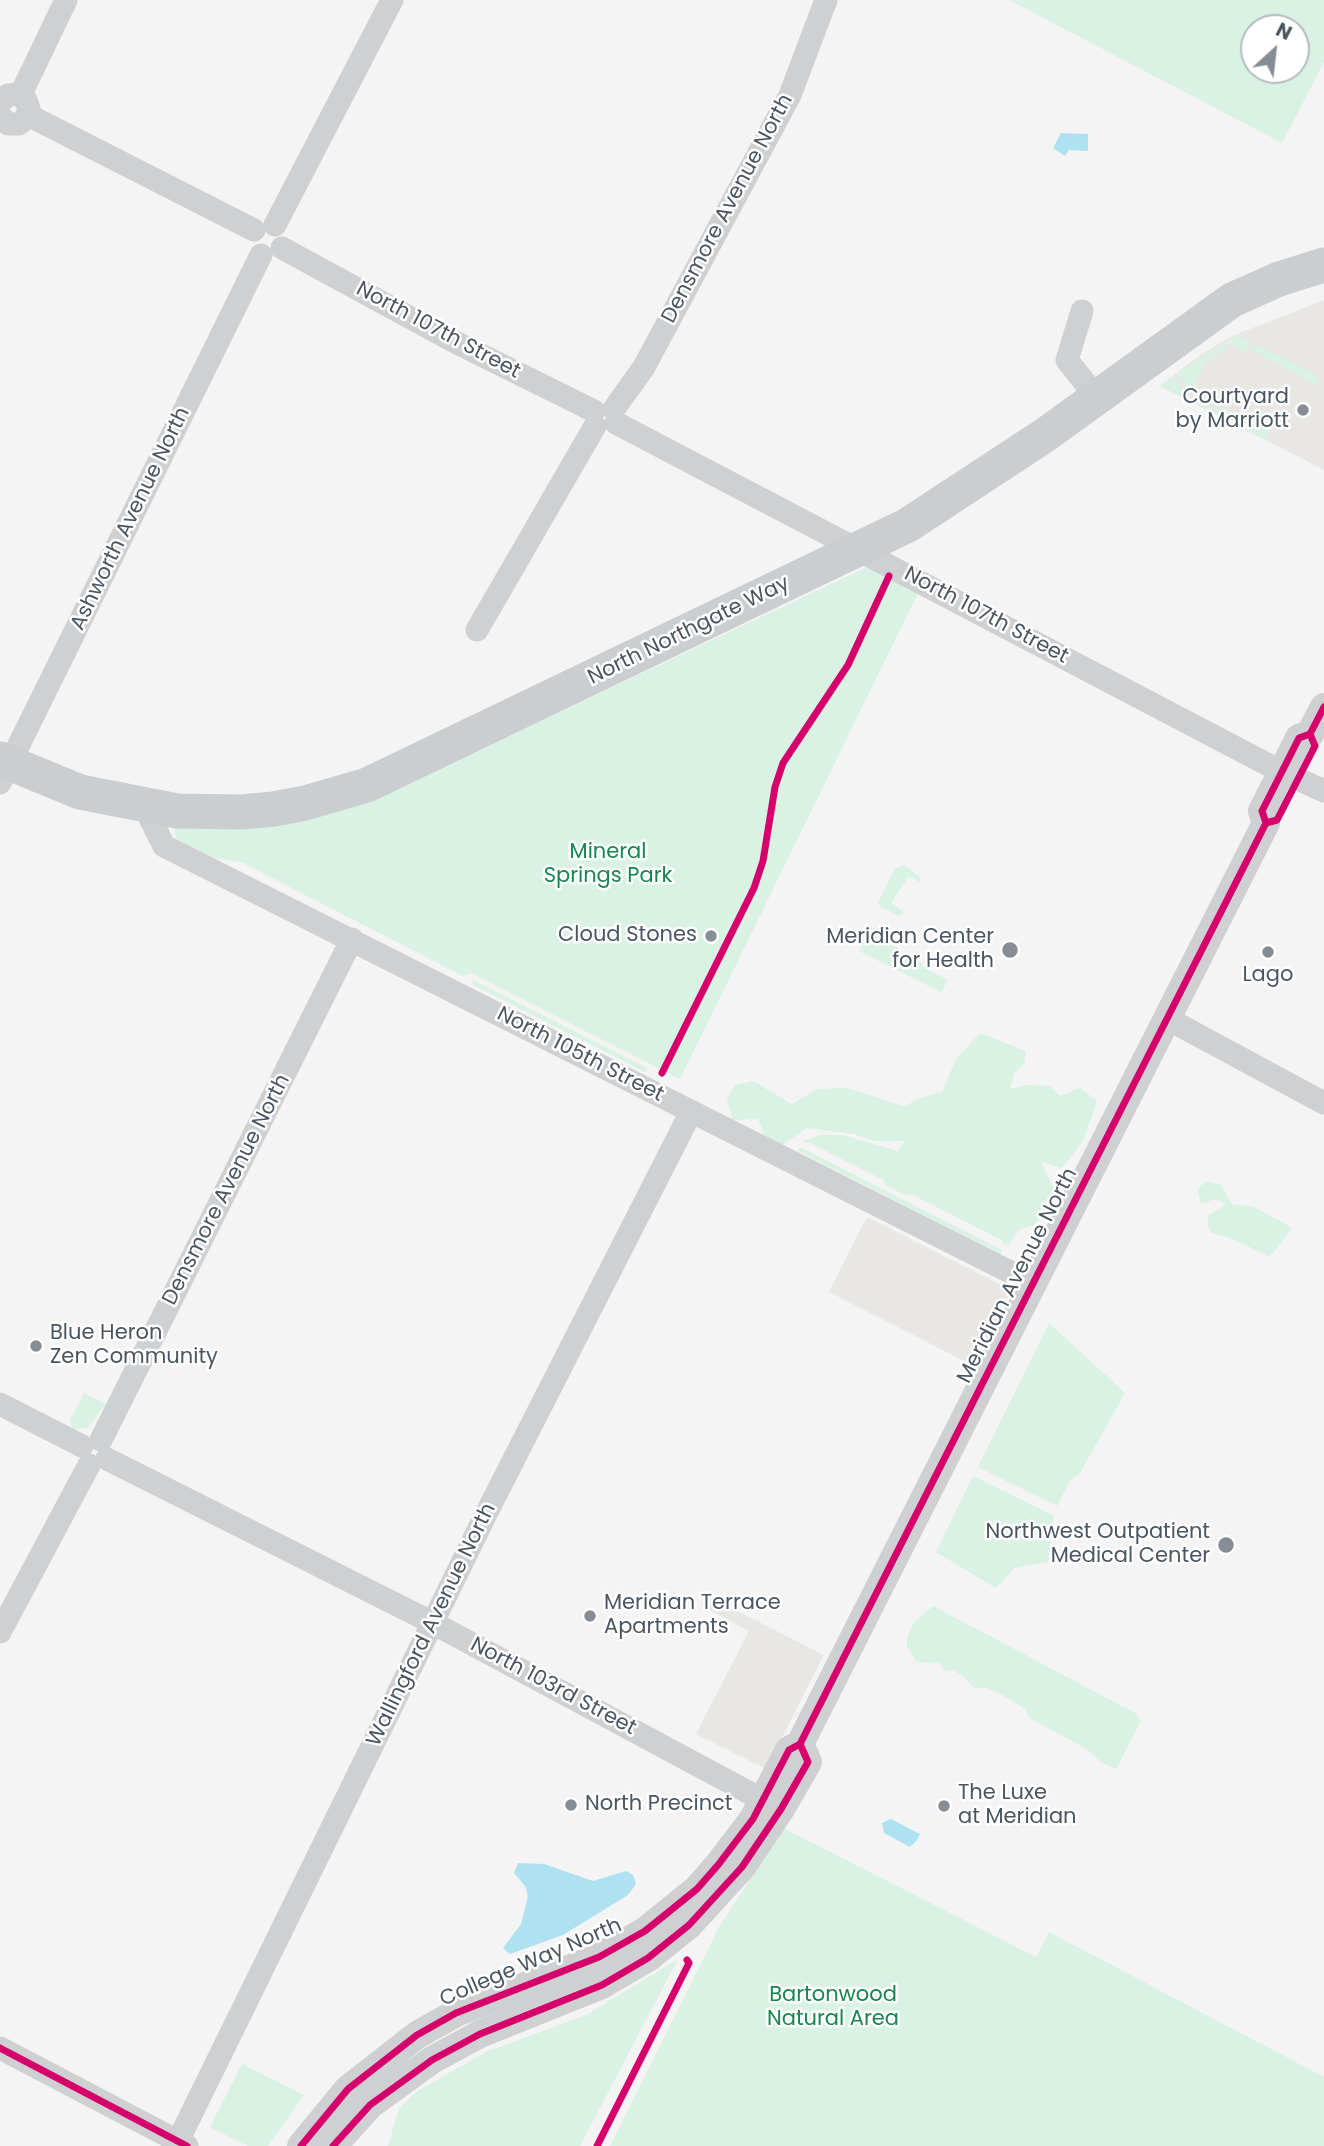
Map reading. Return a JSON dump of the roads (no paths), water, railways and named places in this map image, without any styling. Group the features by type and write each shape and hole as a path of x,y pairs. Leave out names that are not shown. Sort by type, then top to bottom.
{"main road":[{"name":"North Northgate Way","path":"3,769 145,808 242,812 305,803 367,785 861,549 953,497 1097,398 1232,300 1279,279 1324,265"}],"street":[{"path":"66,0 7,112 265,227 284,235 272,251 252,247 265,227 392,0"},
{"name":"Densmore Avenue North","path":"477,630 605,417 644,368 790,95 826,0"},
{"name":"North 107th Street","path":"272,251 605,417 1324,791"},
{"name":"Ashworth Avenue North","path":"3,769 272,251"},
{"path":"1082,311 1068,360 1097,398"},
{"name":"Meridian Avenue North","path":"800,1744 1266,823 1277,820 1290,775 1315,746 1310,734 1324,707"},
{"name":"North 105th Street","path":"145,808 164,846 1034,1284"},
{"name":"Densmore Avenue North","path":"0,1632 95,1452 352,939"},
{"path":"1168,1019 1324,1103"},
{"name":"Wallingford Avenue North","path":"182,2143 433,1623 691,1112"},
{"name":"North 103rd Street","path":"0,1404 433,1623 767,1802"},
{"name":"College Way North","path":"301,2146 348,2089 417,2035 456,2013 599,1956 645,1931 697,1889 719,1865 767,1802 789,1750 800,1744 808,1762 781,1810 725,1888 680,1933 648,1958 602,1985 480,2035 432,2060 370,2105 333,2146"},
{"path":"3,2057 182,2143"}],"water":[{"path":"1061,133 1088,134 1088,151 1069,150 1065,156 1053,148"},
{"path":"891,1819 920,1834 910,1847 884,1833 882,1823"},
{"path":"518,1863 544,1864 593,1881 626,1871 633,1875 636,1884 628,1895 563,1935 510,1954 503,1948 521,1924 528,1896 525,1886 514,1873"}],"place":[{"name":"Courtyard by Marriott","path":"1303,410"},
{"name":"Cloud Stones","path":"711,936"},
{"name":"Meridian Center for Health","path":"1010,950"},
{"name":"Lago","path":"1268,952"},
{"name":"Blue Heron Zen Community","path":"36,1346"},
{"name":"Northwest Outpatient Medical Center","path":"1226,1545"},
{"name":"Meridian Terrace Apartments","path":"590,1616"},
{"name":"North Precinct","path":"571,1805"},
{"name":"The Luxe at Meridian","path":"944,1806"}],"park label":[{"name":"Mineral Springs Park","path":"608,865"},
{"name":"Bartonwood Natural Area","path":"833,2008"}]}
